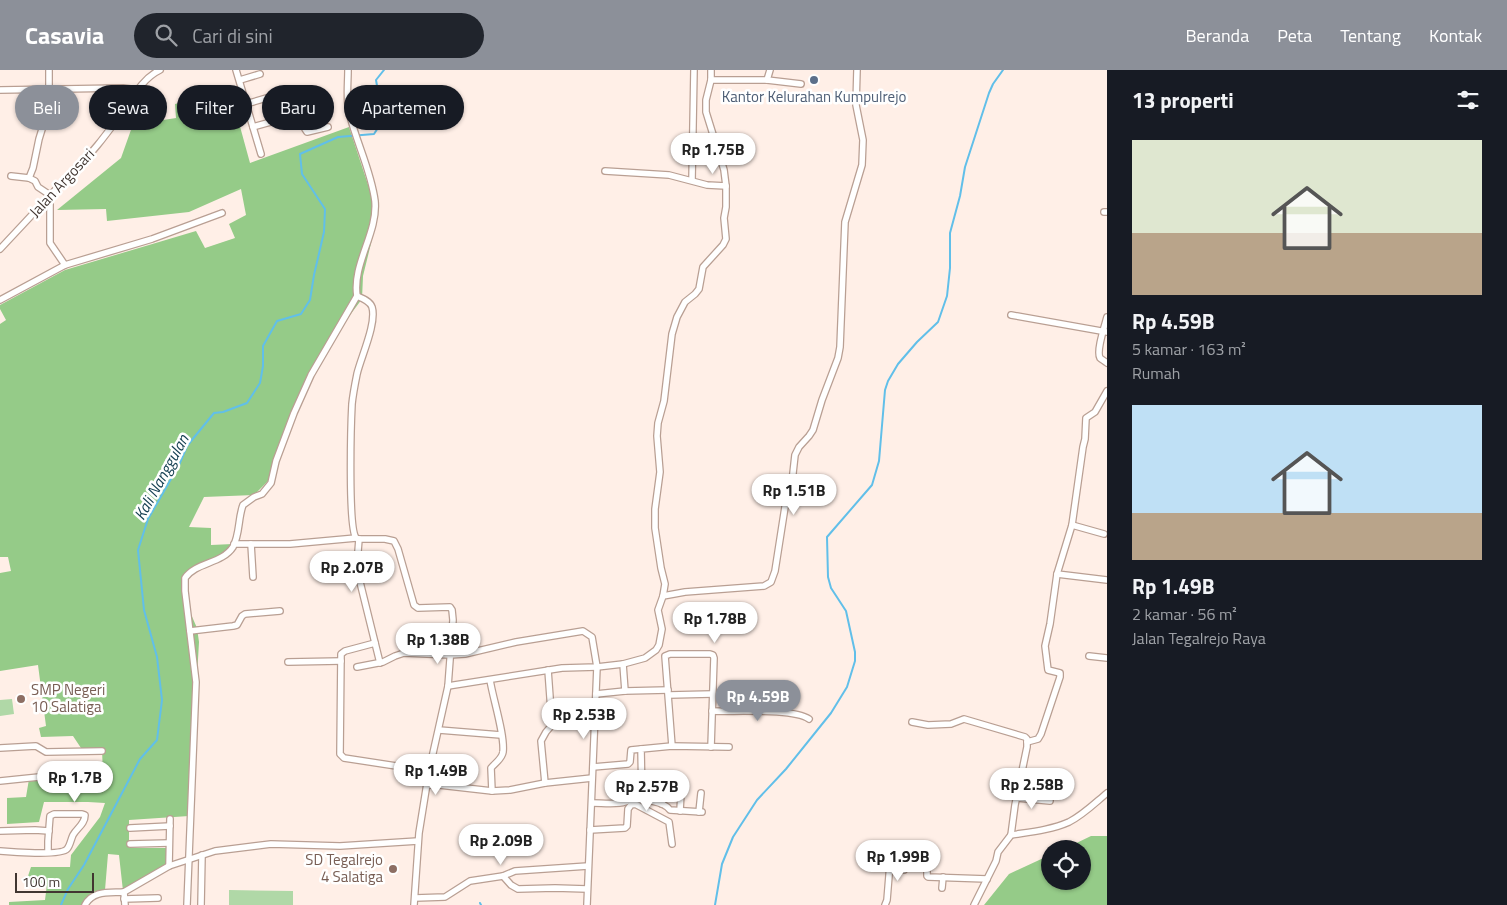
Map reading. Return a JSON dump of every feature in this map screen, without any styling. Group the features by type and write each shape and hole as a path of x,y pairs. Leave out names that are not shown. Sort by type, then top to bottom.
{"street":[{"path":"49,70 49,85"},
{"name":"Jalan Argosari","path":"142,85 148,77 160,70"},
{"path":"236,70 241,85"},
{"path":"187,905 196,682 185,578 191,572 229,552 234,544 243,505 254,496 262,494 271,482 276,461 294,412 311,375 357,296 358,274 373,224 375,202 364,158 349,113 348,70"},
{"path":"692,180 694,70"},
{"path":"448,686 548,670 623,664 645,658 656,650 659,645 662,629 658,610 665,584 655,528 655,509 660,472 658,422 664,401 672,334 677,316 685,302 699,289 703,267 726,240 724,218 726,186 724,170 706,112 711,70"},
{"path":"767,80 770,70"},
{"path":"663,596 684,592 764,586 771,582 773,577 796,455 799,447 813,430 839,353 845,222 863,156 862,131 856,105 856,70"},
{"path":"240,80 260,74"},
{"path":"711,80 767,80 801,84"},
{"path":"0,90 15,89"},
{"path":"252,124 261,154"},
{"path":"253,127 262,124"},
{"path":"29,178 42,130"},
{"name":"Jalan Argosari","path":"0,249 95,148 108,130"},
{"path":"605,171 669,175 707,184 726,186"},
{"path":"11,176 29,178 50,195 50,243 65,265"},
{"path":"0,300 65,265 152,239 222,213"},
{"path":"357,296 369,303 372,313 371,329 357,373 352,404 352,531 357,539 359,578 380,663"},
{"path":"1011,315 1105,332"},
{"path":"1107,317 1105,332 1100,338 1099,354 1100,358 1107,363"},
{"path":"1027,742 1038,739 1041,734 1060,677 1060,673 1048,670 1046,646 1057,574 1072,525 1085,439 1086,418 1095,412 1107,391"},
{"path":"1072,525 1104,534"},
{"path":"234,544 290,544 357,539 394,540 414,605 418,608 448,607 452,609 453,620 448,686 423,806 418,841 414,902 445,897 470,881 503,876 515,871 588,866"},
{"path":"251,544 253,577"},
{"path":"1057,574 1107,580"},
{"path":"190,631 234,626 237,625 245,614 280,610"},
{"path":"357,667 380,663 404,653 450,656 516,642 583,631 592,637 597,667 587,905"},
{"path":"375,643 343,652 341,661 340,752 343,757 429,771"},
{"path":"656,650 660,655 666,656 670,654 713,655 711,747"},
{"path":"666,656 672,746"},
{"path":"1089,656 1107,658"},
{"path":"288,662 341,661"},
{"path":"623,664 625,691"},
{"path":"545,783 542,737 552,725 548,670"},
{"path":"490,680 503,751 500,758 491,768 492,791"},
{"path":"596,694 625,691 712,694"},
{"path":"712,711 781,712 802,715 809,719"},
{"path":"912,722 928,725 951,724 964,719 1024,737 1027,742 1011,835 998,852 996,861 974,905"},
{"path":"439,730 501,735"},
{"path":"0,748 36,746 46,752 102,751"},
{"path":"593,767 628,764 630,762 631,750 672,746 729,747"},
{"path":"641,749 642,800"},
{"path":"0,780 97,771"},
{"path":"428,785 439,784 492,791 592,778"},
{"path":"662,804 663,789"},
{"path":"680,811 681,793"},
{"path":"592,803 623,803 631,800 642,800 662,804 670,810 701,812 701,793"},
{"path":"1011,835 1053,828 1070,821 1085,812 1107,793"},
{"path":"1016,798 1050,801"},
{"path":"590,830 625,828 627,826 628,809 630,805 635,804 669,822 672,844"},
{"path":"0,851 22,853 48,852 64,851 68,849 73,834 84,820 85,815 52,814 50,816 48,852"},
{"path":"169,866 170,819"},
{"path":"130,828 170,826"},
{"path":"0,832 48,831"},
{"path":"85,905 92,896 98,893 124,892 169,866 215,851 271,844 340,846 418,841"},
{"path":"130,844 169,843"},
{"path":"884,905 891,854 927,861 928,879 943,877 987,879"},
{"path":"201,905 202,855"},
{"path":"904,858 904,870"},
{"path":"503,876 511,885 518,889 587,889"},
{"path":"942,888 943,877"},
{"path":"124,892 124,902 150,902 158,898"}],"green space":[{"path":"177,103 177,130 241,130 250,163 344,129 350,130 378,215 363,276 362,299 338,331 311,376 268,481 254,495 204,497 189,527 211,528 211,545 233,544 229,549 188,577 183,596 197,628 199,642 189,816 129,820 129,848 168,848 168,866 123,891 119,855 108,854 105,890 91,894 82,905 9,905 9,902 45,900 47,884 26,882 31,867 70,867 71,855 100,817 105,803 44,802 39,822 7,824 7,798 26,797 29,779 103,773 102,750 83,751 73,736 41,737 39,728 46,726 38,665 0,671 0,573 11,571 8,557 0,557 0,324 6,320 0,305 65,270 196,231 205,248 235,238 229,224 246,215 241,189 189,212 107,221 106,209 57,210 121,158 131,130 167,130 167,119 176,118 175,104"},
{"path":"12,699 14,714 0,716 0,700"},
{"path":"1091,836 1107,836 1107,905 984,905 1009,874 1041,859 1041,890 1091,890 1091,840 1083,840"},
{"path":"229,890 293,891 293,905 229,905"}],"waterway":[{"name":"Kali Nanggulan","path":"61,905 140,759 157,740 162,700 157,657 144,610 138,550 148,519 179,465 187,446 214,413 223,412 247,403 260,383 263,366 263,346 277,321 301,314 310,300 324,232 325,209 302,174 300,154 338,137 374,134 383,120 376,80 384,70"},
{"path":"715,905 722,864 733,837 757,800 786,769 831,713 847,687 855,661 855,652 846,611 831,588 828,577 827,537 872,485 879,461 885,390 888,381 898,364 938,322 947,296 950,268 950,233 960,196 965,167 989,93 1003,70"}],"place":[{"name":"Kantor Kelurahan Kumpulrejo","path":"814,80"},
{"name":"SMP Negeri 10 Salatiga","path":"21,699"},
{"name":"SD Tegalrejo 4 Salatiga","path":"393,869"}]}
